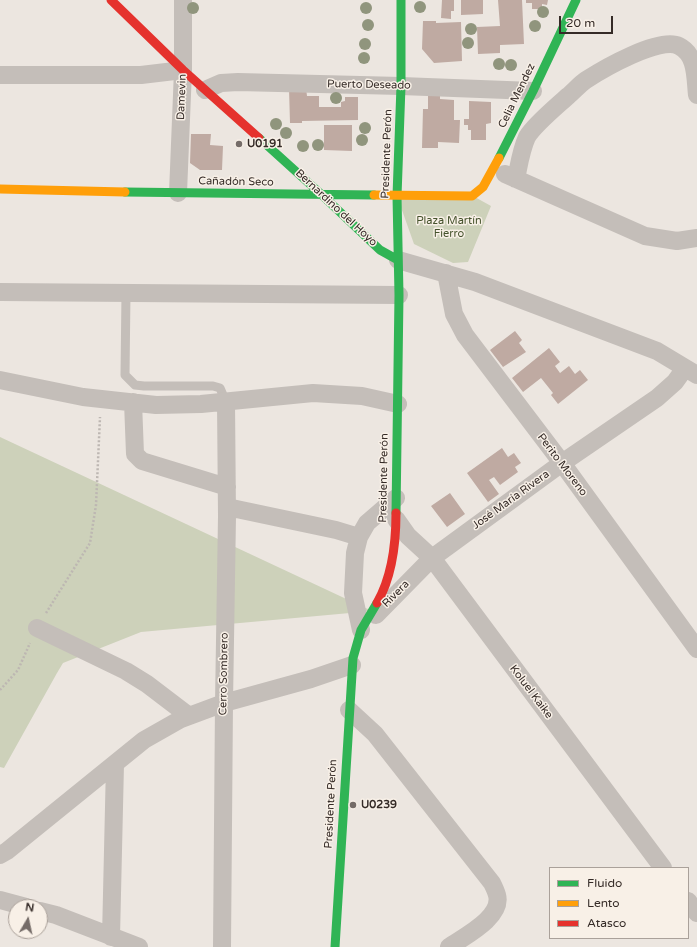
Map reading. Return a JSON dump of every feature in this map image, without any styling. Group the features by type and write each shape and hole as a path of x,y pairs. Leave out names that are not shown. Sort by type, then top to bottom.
{"street":[{"name":"Bernardino del Hoyo","path":"111,0 205,90 322,195 380,250 398,260 475,282 656,352 691,372"},
{"name":"Damevin","path":"178,193 184,70 183,0"},
{"name":"Presidente Perón","path":"335,947 348,710 352,665 361,630 383,592 390,572 396,519 399,295 397,196 401,86 401,0"},
{"name":"Celia Mendez","path":"472,196 483,187 493,169 534,91 576,0"},
{"path":"516,179 522,151 528,136 545,117 585,81 637,52 660,45 678,45 690,55 695,72 697,95"},
{"path":"0,76 141,75 184,70"},
{"name":"Puerto Deseado","path":"205,90 222,84 238,82 534,91"},
{"path":"493,169 645,236 677,241 697,238"},
{"name":"Cañadón Seco","path":"0,190 472,196"},
{"name":"Perito Moreno","path":"446,273 454,314 465,335 562,463 697,649"},
{"path":"0,292 399,295"},
{"name":"José María Rivera","path":"432,558 562,463 657,398 675,382 691,372"},
{"path":"0,380 83,396 156,405 201,404 313,393 362,396 398,404"},
{"path":"133,402 135,454 142,461 227,487"},
{"name":"Cerro Sombrero","path":"222,947 227,507 226,402"},
{"path":"361,630 353,593 355,553 358,537 367,523 396,498"},
{"path":"227,507 336,530 358,537"},
{"name":"Koluel Kaike","path":"396,519 408,536 432,558 662,867"},
{"name":"Rivera","path":"361,630 432,558"},
{"path":"37,628 126,671 147,684 189,716"},
{"path":"0,855 7,851 144,740 181,719 224,703 311,679 352,665"},
{"path":"348,710 375,734 492,884 497,895 497,907 489,919 450,947"},
{"path":"111,937 115,764"},
{"path":"689,902 697,913"},
{"path":"48,913 139,947"}],"lane":[{"path":"126,293 125,375 135,385 213,386 220,388 226,402"}],"path":[{"path":"0,690 18,670 37,628 90,544 96,505 100,398"}],"green space":[{"name":"Plaza Martín Fierro","path":"397,196 473,196 491,206 468,262 453,263 414,244"},
{"path":"0,437 372,611 141,632 63,663 4,768 0,767"}],"building":[{"path":"442,0 454,0 454,11 451,11 451,19 441,18"},
{"path":"461,0 483,0 483,14 461,15"},
{"path":"498,0 522,0 524,44 500,45 500,53 478,54 477,27 500,26"},
{"path":"526,0 548,0 547,5 542,4 542,9 532,9 532,3 526,3"},
{"path":"423,21 436,21 436,23 461,22 462,61 434,63 422,49"},
{"path":"289,88 306,88 307,96 319,96 319,107 341,107 341,102 345,101 345,97 358,97 358,120 302,121 302,123 290,123"},
{"path":"428,92 440,92 440,99 454,100 454,120 460,120 459,143 438,142 438,148 422,148 423,109 428,109"},
{"path":"469,101 491,102 491,123 486,124 486,140 471,140 471,130 468,130 468,125 464,125 464,119 469,119"},
{"path":"324,125 352,125 352,151 324,150"},
{"path":"191,134 211,134 210,145 223,146 222,170 200,170 190,163"},
{"path":"515,331 522,340 519,343 526,352 503,367 490,350"},
{"path":"549,348 560,362 555,366 560,373 569,366 575,374 580,370 588,380 558,404 551,395 553,393 541,378 523,392 512,378"},
{"path":"502,448 508,457 514,453 521,463 515,467 518,472 500,485 494,477 489,480 499,494 488,502 467,473"},
{"path":"450,493 465,514 447,527 431,506"}],"traffic: fast":[{"path":"396,513 399,295 397,196 401,86 401,0"},
{"path":"499,158 533,91 576,0"},
{"path":"259,138 380,250 398,260"},
{"path":"125,192 374,195"},
{"path":"335,947 353,658 361,630 377,603"}],"traffic: slow":[{"path":"374,195 472,196 483,187 499,158"},
{"path":"0,189 125,192"}],"traffic: jam":[{"path":"111,0 183,70 259,138"},
{"path":"377,603 390,571 394,548 396,513"}],"place":[{"name":"U0191","path":"239,144"},
{"name":"U0239","path":"353,805"}]}
